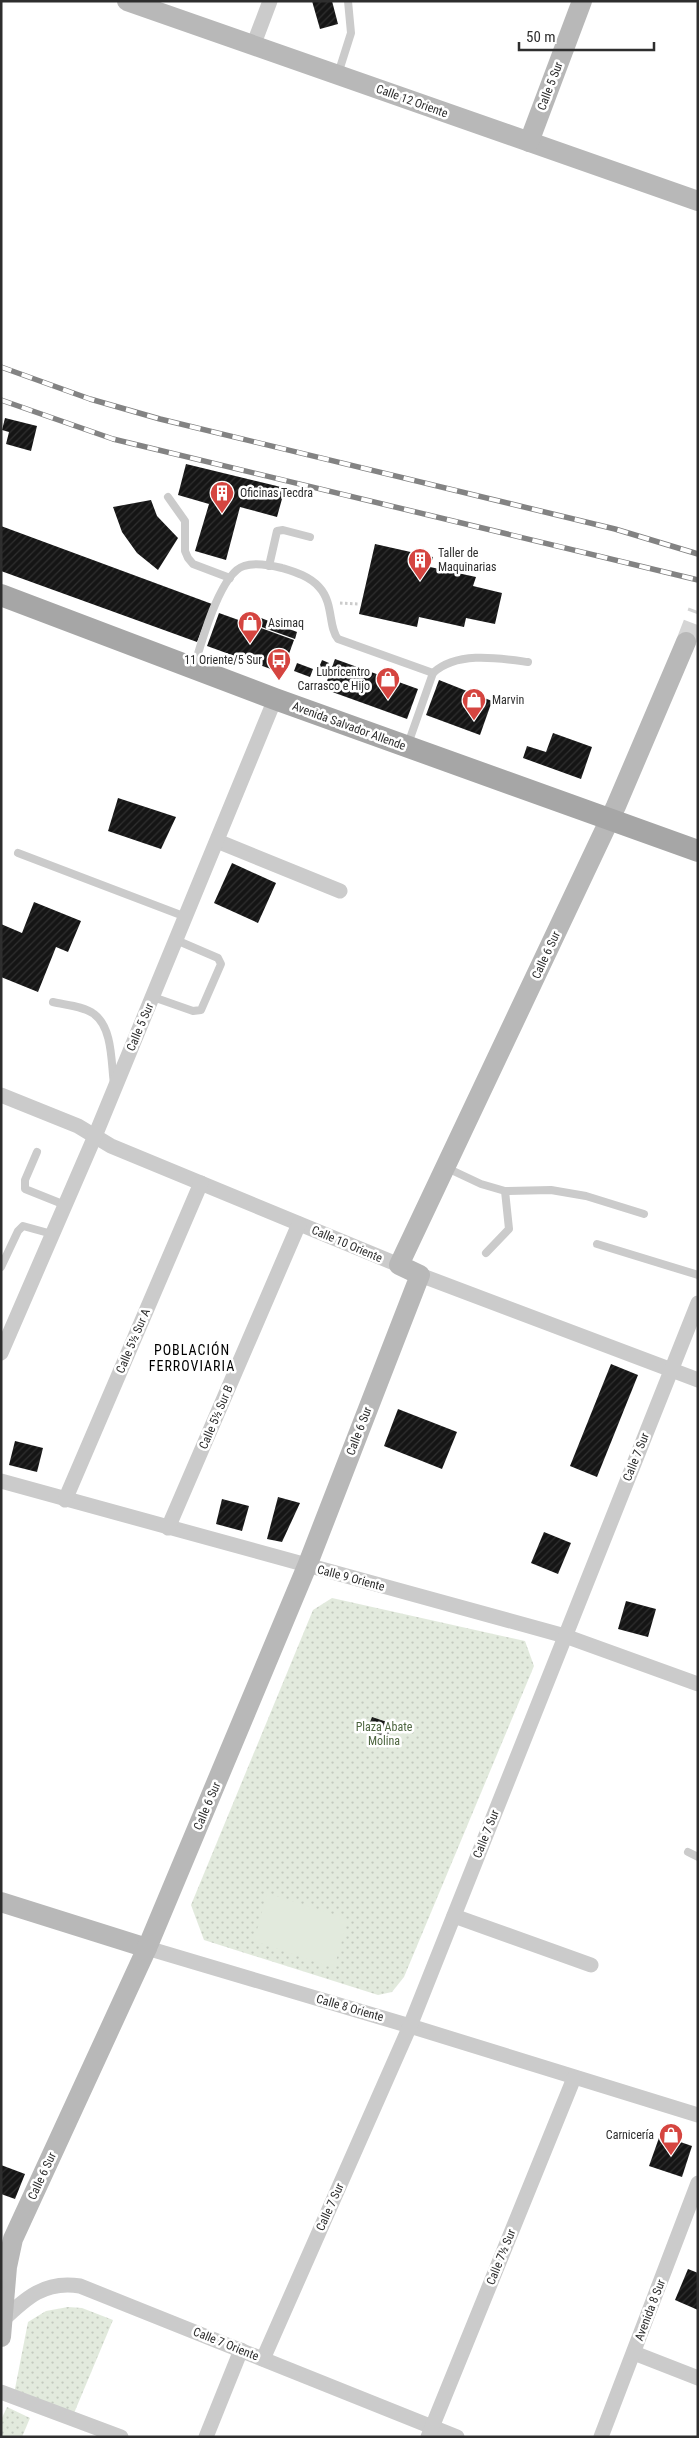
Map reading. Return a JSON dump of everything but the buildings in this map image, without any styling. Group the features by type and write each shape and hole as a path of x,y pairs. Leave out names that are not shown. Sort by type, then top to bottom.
{"main road":[{"name":"Avenida Salvador Allende","path":"1,595 275,699 698,851"}],"street":[{"name":"Calle 12 Oriente","path":"127,1 169,12 253,46 698,202"},
{"path":"253,46 270,1"},
{"name":"Calle 5 Sur","path":"529,142 582,1"},
{"name":"Calle 6 Sur","path":"398,1265 609,820 686,642"},
{"name":"Calle 5 Sur","path":"1,1353 95,1136 275,699"},
{"path":"217,841 340,890"},
{"name":"Calle 10 Oriente","path":"1,1095 78,1126 111,1146 420,1275 698,1380"},
{"name":"Calle 5½ Sur A","path":"65,1500 201,1183"},
{"name":"Calle 5½ Sur B","path":"168,1528 299,1224"},
{"name":"Calle 6 Sur","path":"2,2327 7,2267 13,2239 148,1948 307,1566 420,1275"},
{"name":"Calle 7 Sur","path":"262,2359 410,2026 698,1303"},
{"name":"Calle 9 Oriente","path":"1,1481 565,1636 698,1684"},
{"name":"Calle 8 Oriente","path":"1,1902 698,2115"},
{"path":"454,1916 591,1965"},
{"name":"Calle 7½ Sur","path":"430,2432 574,2078"},
{"name":"Avenida 8 Sur","path":"601,2437 698,2183"},
{"name":"Calle 7 Oriente","path":"2,2327 23,2301 42,2289 70,2284 241,2350 430,2432 457,2437"},
{"path":"206,2437 241,2350"},
{"path":"634,2353 698,2378"},
{"path":"1,2392 121,2437"}],"lane":[{"path":"338,75 352,33 348,1"},
{"path":"168,497 185,522 185,551 188,558 193,564 230,578"},
{"path":"269,566 277,532 283,530 310,537"},
{"path":"193,668 218,599 230,578 243,566 269,566 309,578 326,595 334,633 338,639 433,673"},
{"path":"408,747 411,730 433,673 450,662 495,658 528,662"},
{"path":"18,852 186,917"},
{"path":"153,997 193,1011 201,1010 221,964 218,958 176,940"},
{"path":"53,1002 88,1010 97,1016 108,1036 115,1088"},
{"path":"36,1152 25,1180 25,1189 65,1205"},
{"path":"445,1167 481,1184 506,1190 550,1190 586,1196 644,1214"},
{"path":"486,1253 509,1229 506,1190"},
{"path":"1,1267 18,1232 23,1226 52,1234"},
{"path":"597,1244 698,1275"},
{"path":"688,1852 698,1857"}],"path":[{"path":"329,605 359,604"}],"green space":[{"name":"Plaza Abate Molina","path":"332,1598 525,1641 534,1666 404,1977 392,1992 378,1995 204,1940 191,1905 313,1610"},
{"path":"267,1893 348,1919 334,1968 254,1941"},
{"path":"68,2307 82,2308 113,2320 72,2418 14,2394 28,2322 46,2311"},
{"path":"7,2407 30,2418 22,2437 1,2437 1,2420"}],"tunnel":[{"path":"686,642 698,611"}],"railway":[{"path":"1,367 90,399 160,419 615,529 698,554"},
{"path":"1,400 113,439 698,580"}],"place":[{"name":"Oficinas Tecdra","path":"222,514"},
{"name":"Taller de Maquinarias","path":"420,581"},
{"name":"Asimaq","path":"250,644"},
{"name":"11 Oriente/5 Sur","path":"279,681"},
{"name":"Lubricentro Carrasco e Hijo","path":"388,700"},
{"name":"Marvin","path":"474,721"},
{"name":"Carnicería","path":"671,2156"}],"district":[{"name":"POBLACIÓN FERROVIARIA","path":"192,1358"}]}
